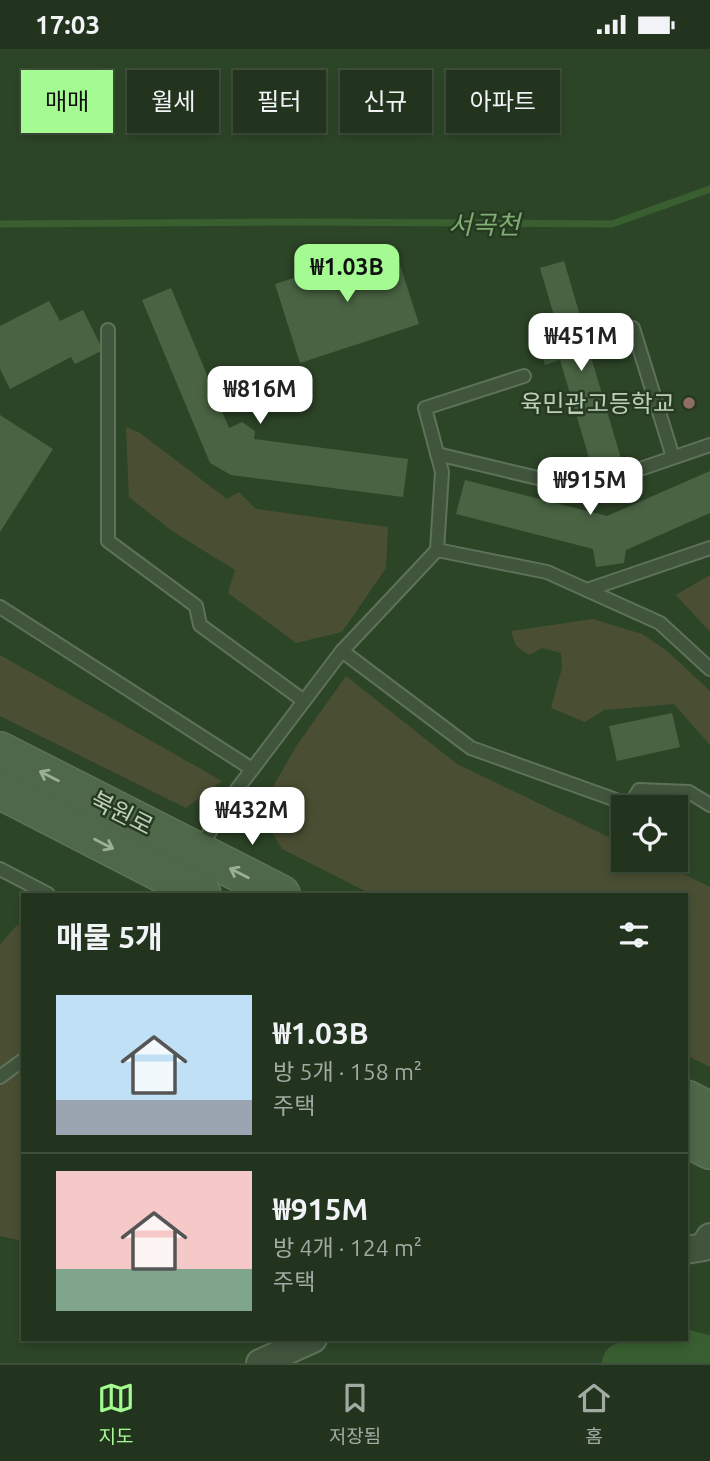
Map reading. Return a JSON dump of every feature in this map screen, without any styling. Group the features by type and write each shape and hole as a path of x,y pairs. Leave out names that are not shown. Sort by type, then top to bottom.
{"street":[{"name":"북원로","path":"0,751 189,881"},
{"name":"북원로","path":"0,790 189,881 274,893"},
{"path":"688,1100 710,1111"},
{"path":"688,1138 710,1150"},
{"path":"688,1250 704,1247 710,1237"},
{"path":"260,1363 309,1341"}],"lane":[{"path":"609,335 633,328 673,457"},
{"path":"108,330 108,541 196,606 200,625 304,701"},
{"path":"189,881 252,769 342,651 437,550 442,472 425,408 524,376"},
{"path":"643,468 710,445"},
{"path":"437,454 563,484"},
{"path":"587,590 710,548"},
{"path":"437,550 547,572 660,623 710,669"},
{"path":"0,607 252,769"},
{"path":"342,651 471,748 630,805 639,790 688,792 710,805"},
{"path":"0,869 46,893"},
{"path":"0,1077 21,1061"}],"green space":[{"path":"126,427 140,433 227,499 239,492 256,509 388,527 386,568 342,632 296,643 228,593 235,570 172,531 129,497"},
{"path":"710,575 710,632 676,595"},
{"path":"593,619 642,634 667,651 710,691 710,745 674,704 604,710 585,722 551,708 562,668 561,653 542,648 529,655 516,646 511,631"},
{"path":"0,655 222,781 186,808 0,716"},
{"path":"346,676 457,764 611,838 611,872 679,872 710,887 710,1067 688,1056 688,893 369,893 282,849 259,811 297,745"},
{"path":"17,925 21,926 21,1241 0,1236 0,945"}],"building":[{"path":"394,246 419,324 300,363 275,284"},
{"path":"564,261 581,319 596,315 605,345 589,350 627,479 598,488 560,360 545,365 536,333 557,326 540,268"},
{"path":"171,288 229,428 242,422 255,431 254,439 408,459 403,497 231,475 210,463 142,300"},
{"path":"49,301 60,321 83,310 103,350 75,364 71,357 10,389 0,369 0,326"},
{"path":"0,415 53,449 0,532"},
{"path":"710,471 710,513 626,550 624,563 596,567 593,549 456,514 465,480 607,516"},
{"path":"672,713 680,747 617,761 609,726"}],"waterway":[{"name":"서곡천","path":"0,224 612,224 710,189"},
{"name":"서곡천","path":"622,1363 672,1346 710,1356"}],"place":[{"name":"육민관고등학교","path":"689,403"}]}
